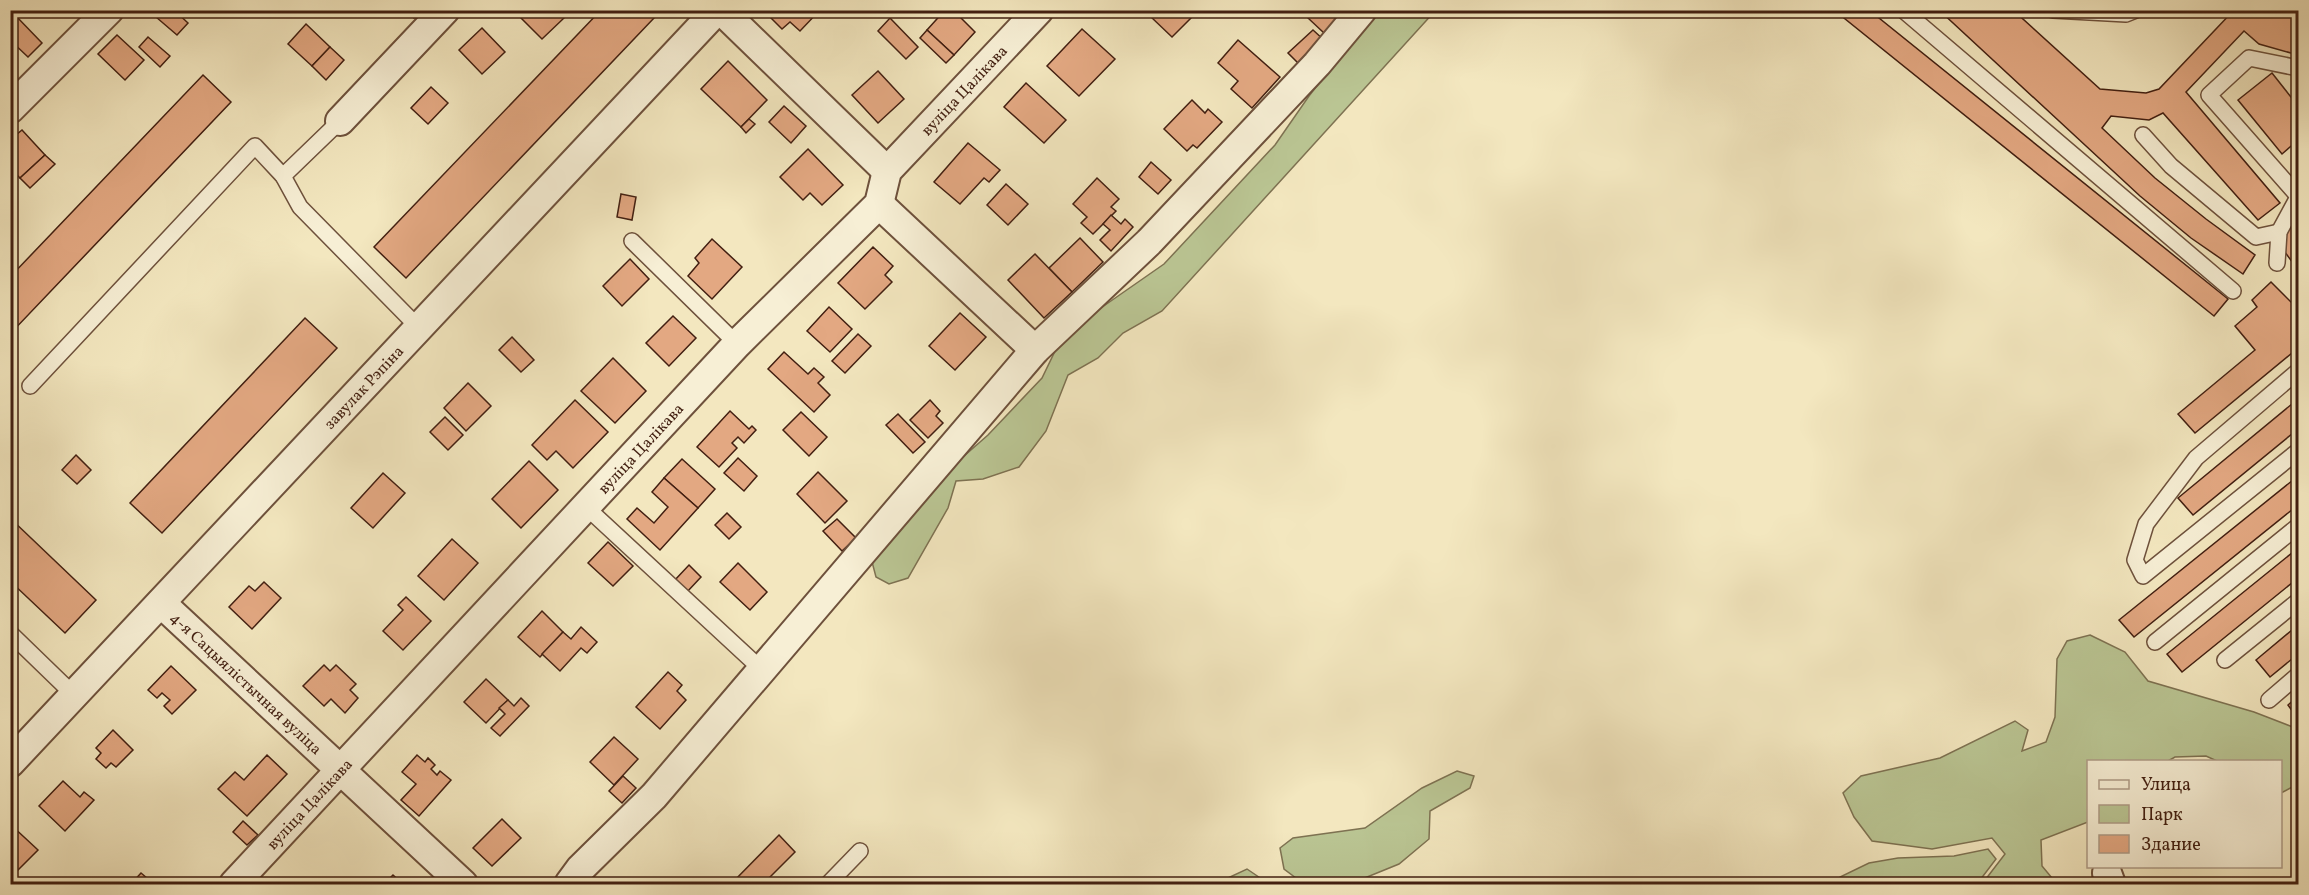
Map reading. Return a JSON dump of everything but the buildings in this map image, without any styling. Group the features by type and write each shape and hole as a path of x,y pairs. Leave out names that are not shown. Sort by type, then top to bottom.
{"street":[{"path":"10,109 109,10"},
{"path":"340,121 446,10"},
{"path":"719,10 887,171"},
{"name":"завулак Рэпіна","path":"10,763 719,10"},
{"name":"вуліца Цалікава","path":"234,885 737,344 879,204 887,171 1039,10"},
{"path":"569,885 580,868 654,796 1035,350 1149,242 1317,64 1362,10"},
{"path":"879,204 1035,350"},
{"name":"4-я Сацыялістычная вуліца","path":"161,603 463,885"}],"lane":[{"path":"1903,10 2233,291"},
{"path":"2053,10 2126,14 2136,10"},
{"path":"2277,263 2279,232 2298,197 2209,95 2249,58 2298,69"},
{"path":"283,176 340,121"},
{"path":"2143,135 2171,166 2256,237 2279,232"},
{"path":"30,386 255,146 283,176 300,207 419,328"},
{"path":"632,241 737,344"},
{"path":"2298,371 2196,458 2146,524 2135,560 2144,576 2298,451"},
{"path":"586,507 761,669"},
{"path":"2155,642 2298,526"},
{"path":"2225,660 2298,601"},
{"path":"10,633 74,695"},
{"path":"2269,700 2298,675"},
{"path":"828,885 860,850"}],"green space":[{"path":"1375,11 1435,11 1162,311 1123,333 1098,358 1068,375 1046,431 1019,467 983,479 956,481 948,508 908,578 889,584 876,577 871,558 947,471 988,435 1042,378 1058,345 1098,310 1164,264 1275,145 1309,96"},
{"path":"2090,635 2125,652 2148,681 2254,712 2298,729 2298,784 2282,792 2282,760 2215,760 2206,756 2175,757 2170,760 2087,760 2087,822 2041,840 2042,866 2057,884 1982,884 2005,854 1992,838 1932,849 1872,841 1854,817 1843,793 1861,776 1940,758 2015,721 2028,730 2022,751 2046,742 2055,717 2057,659 2067,641"},
{"path":"1457,771 1474,776 1470,788 1430,811 1429,839 1399,864 1350,884 1304,884 1284,869 1280,848 1293,838 1365,828 1422,788"},
{"path":"1988,849 1996,859 1977,884 1837,884 1840,877 1869,863 1898,858 1954,856"},
{"path":"1247,869 1269,884 1215,884"}]}
